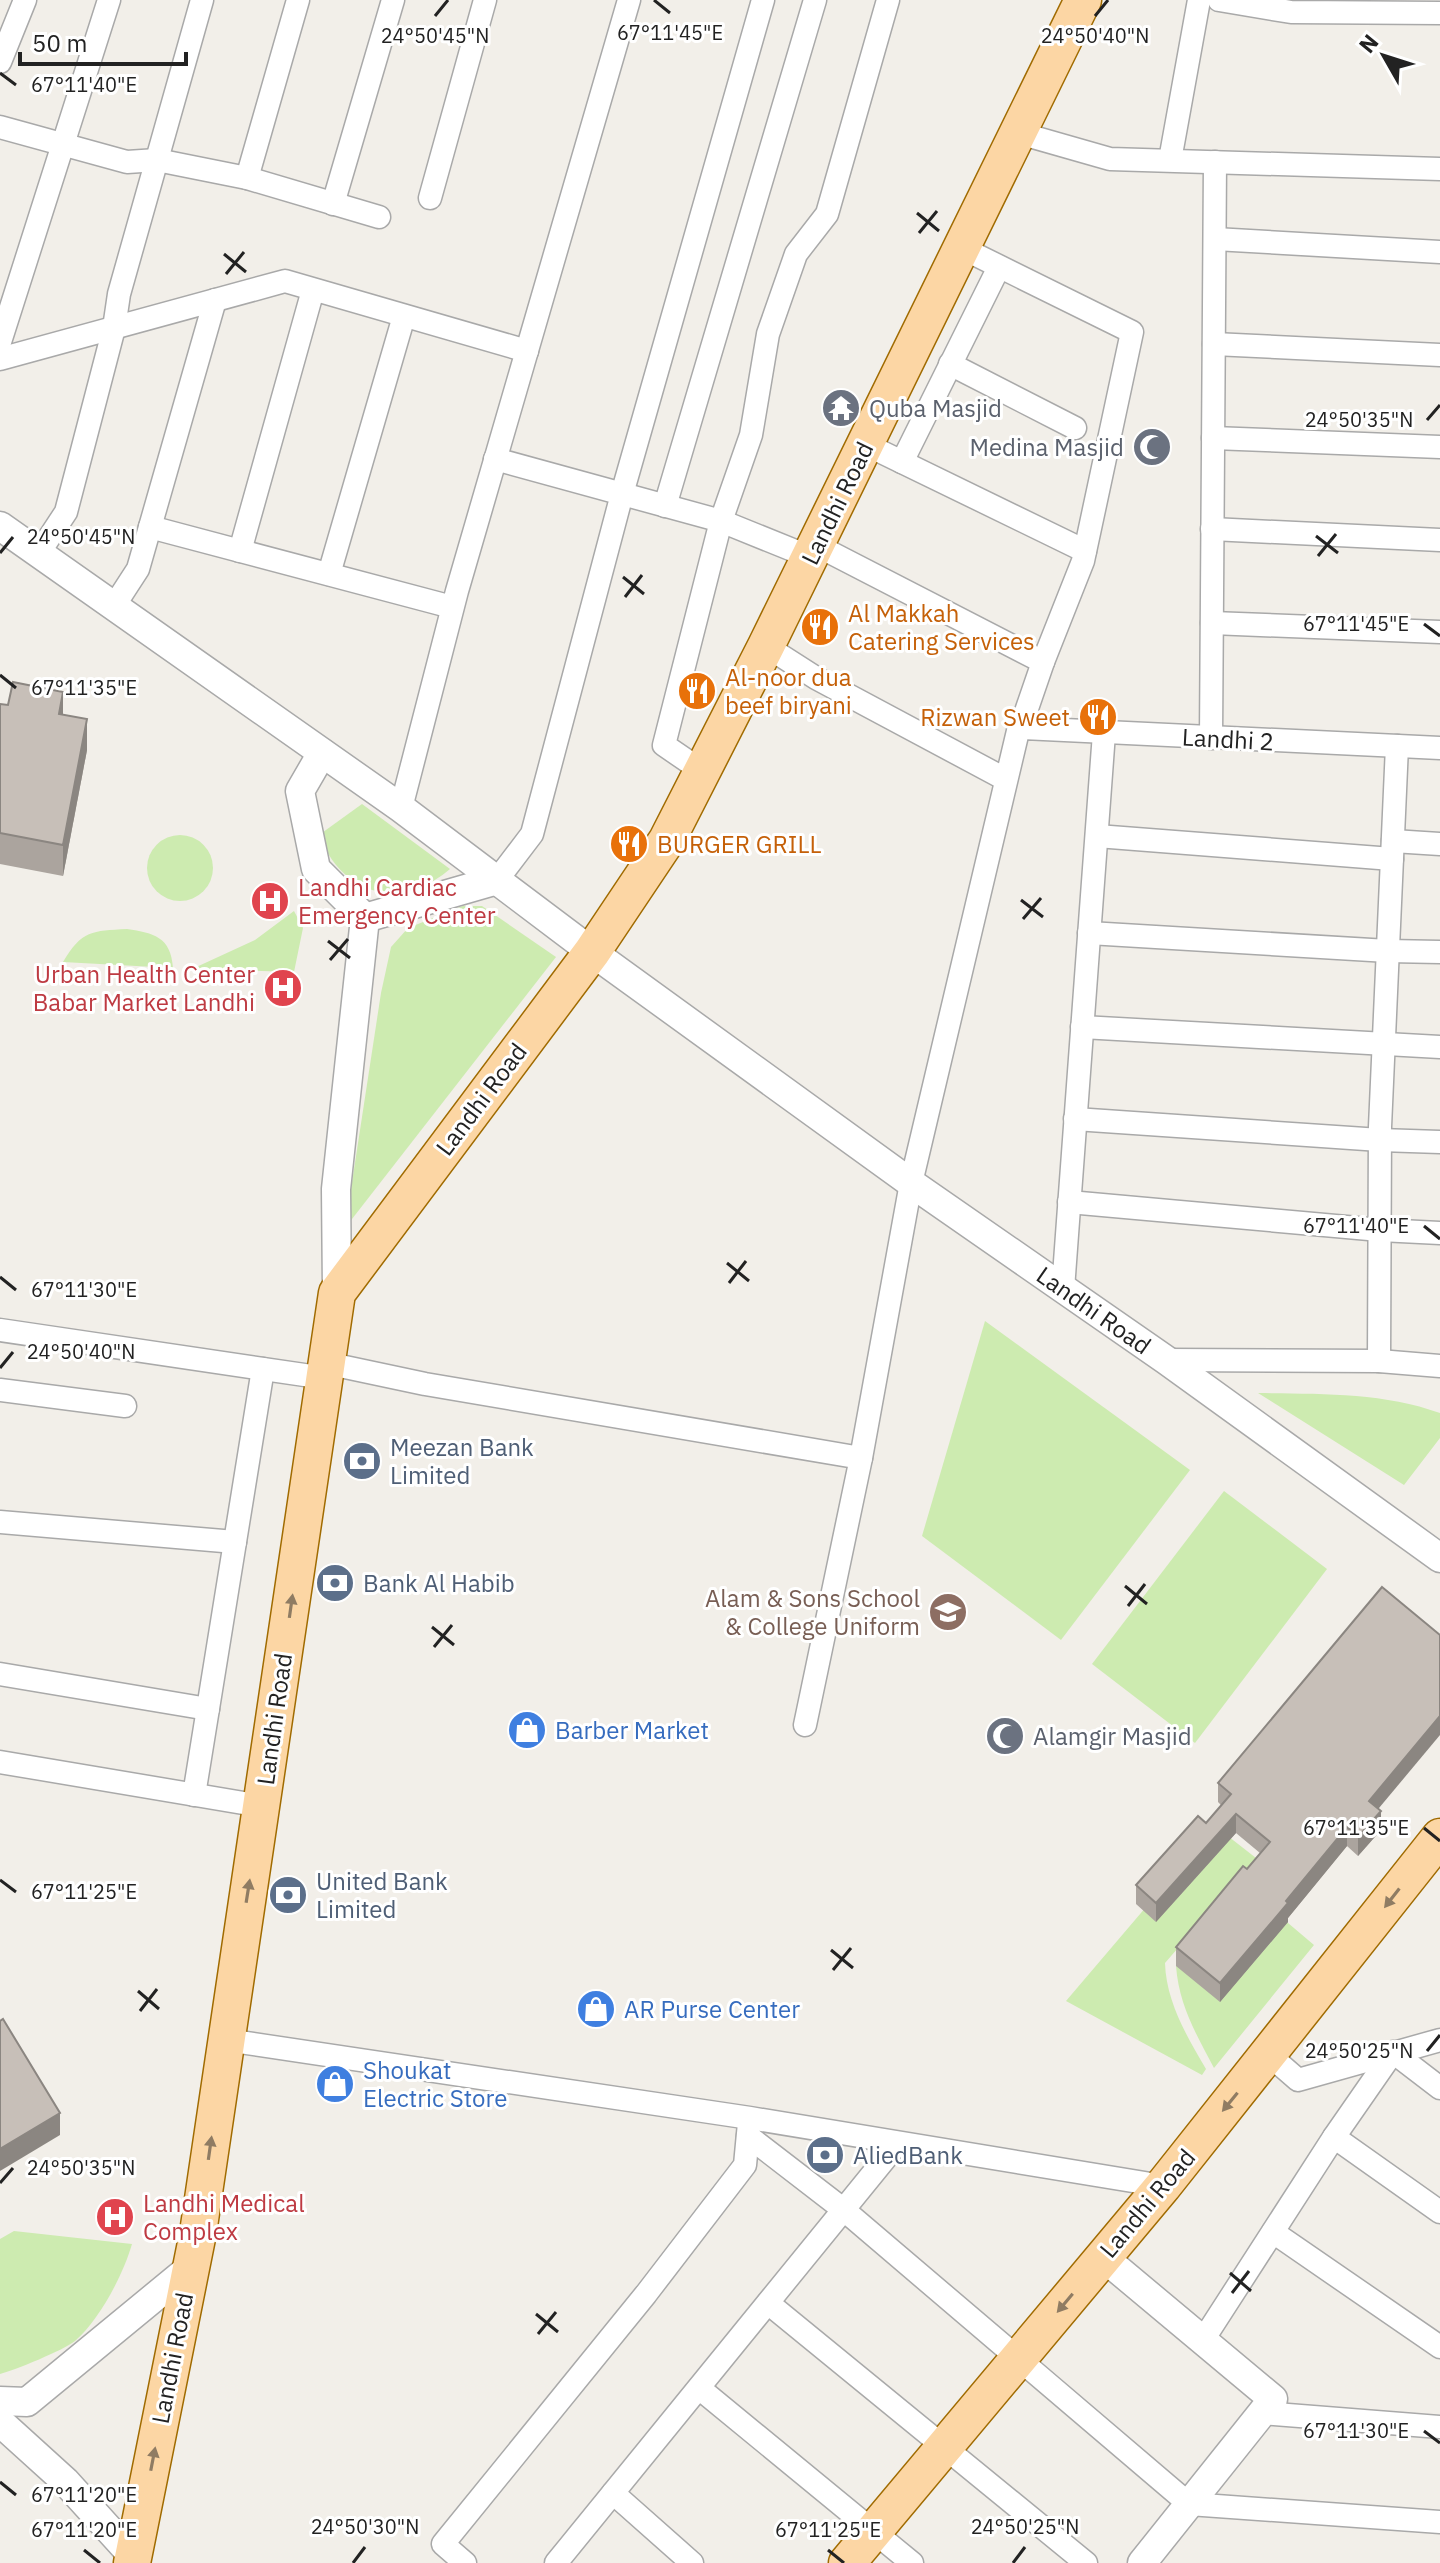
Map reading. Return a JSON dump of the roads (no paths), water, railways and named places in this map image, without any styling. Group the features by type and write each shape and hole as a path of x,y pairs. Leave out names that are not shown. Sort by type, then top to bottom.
{"main road":[{"name":"Landhi Road","path":"133,2559 198,2233 337,1293 592,952 667,840 766,646 1083,0"},
{"name":"Landhi Road","path":"847,2563 1163,2186 1440,1837"}],"street":[{"path":"0,62 25,0"},
{"path":"0,342 109,0"},
{"path":"39,553 66,512 114,328 119,294 202,0"},
{"path":"247,178 298,0"},
{"path":"333,204 393,0"},
{"path":"430,198 485,0"},
{"path":"401,808 452,607 629,0"},
{"path":"365,918 497,880 532,834 622,494 763,0"},
{"path":"665,506 815,0"},
{"path":"702,771 664,745 721,521 751,435 768,334 796,254 827,214 888,0"},
{"path":"1170,160 1199,0"},
{"path":"1219,0 1291,12 1440,13"},
{"path":"0,127 127,162 157,160 247,178 379,217"},
{"path":"1019,133 1110,159 1440,169"},
{"path":"1211,738 1215,162"},
{"path":"1215,239 1440,252"},
{"path":"805,1725 861,1458 911,1183 1005,779 1019,730 1085,551 1132,332 962,248"},
{"path":"902,462 999,267"},
{"path":"0,359 285,281 527,351"},
{"path":"240,551 313,290"},
{"path":"114,606 138,569 215,300"},
{"path":"329,574 404,316"},
{"path":"1214,344 1440,355"},
{"path":"950,364 1075,428"},
{"path":"1213,438 1440,447"},
{"path":"865,444 1085,551"},
{"path":"495,459 721,521 813,551 1043,662"},
{"name":"Landhi Road","path":"0,526 401,808 592,952 911,1183 1166,1360 1440,1558"},
{"path":"150,527 452,607"},
{"path":"1212,529 1440,540"},
{"path":"1212,623 1440,632"},
{"path":"766,646 816,678 1005,779"},
{"name":"Landhi 2","path":"1019,730 1440,748"},
{"path":"1063,1289 1104,733"},
{"path":"1379,1361 1380,1140 1397,746"},
{"path":"322,753 300,791 316,869 365,918"},
{"path":"1097,836 1393,850 1440,844"},
{"path":"337,1293 336,1189 365,918"},
{"path":"1089,933 1440,952"},
{"path":"1082,1027 1440,1047"},
{"path":"1075,1119 1440,1142"},
{"path":"1069,1202 1440,1233"},
{"path":"0,1330 263,1369 326,1370 425,1384 861,1458"},
{"path":"1166,1360 1379,1361 1440,1366"},
{"path":"194,1795 263,1369"},
{"path":"0,1390 125,1406"},
{"path":"0,1522 235,1542"},
{"path":"0,1674 208,1709"},
{"path":"0,1762 261,1806"},
{"path":"226,2040 749,2127 897,2144 1163,2186"},
{"path":"1268,2054 1298,2080 1440,2040"},
{"path":"1393,2052 1440,2088"},
{"path":"1203,2340 1334,2137 1393,2052"},
{"path":"749,2127 1189,2504 1440,2522"},
{"path":"465,2563 443,2544 646,2294 745,2165 749,2127"},
{"path":"1334,2137 1440,2212"},
{"path":"556,2563 897,2144"},
{"path":"1273,2232 1440,2347"},
{"path":"1103,2257 1273,2399 1142,2563"},
{"path":"0,2401 27,2402 191,2267"},
{"path":"768,2303 1086,2563"},
{"path":"699,2388 912,2563"},
{"path":"1262,2413 1440,2427"},
{"path":"0,2422 65,2481 133,2559"},
{"path":"613,2493 692,2563"}],"place":[{"name":"Quba Masjid","path":"841,408"},
{"name":"Medina Masjid","path":"1152,447"},
{"name":"Al Makkah Catering Services","path":"820,627"},
{"name":"Al-noor dua beef biryani","path":"697,691"},
{"name":"Rizwan Sweet","path":"1098,717"},
{"name":"BURGER GRILL","path":"629,844"},
{"name":"Landhi Cardiac Emergency Center","path":"270,901"},
{"name":"Urban Health Center Babar Market Landhi","path":"283,988"},
{"name":"Meezan Bank Limited","path":"362,1461"},
{"name":"Bank Al Habib","path":"335,1583"},
{"name":"Alam & Sons School & College Uniform","path":"948,1612"},
{"name":"Barber Market","path":"527,1730"},
{"name":"Alamgir Masjid","path":"1005,1736"},
{"name":"United Bank Limited","path":"288,1895"},
{"name":"AR Purse Center","path":"596,2009"},
{"name":"Shoukat Electric Store","path":"335,2084"},
{"name":"AliedBank","path":"825,2155"},
{"name":"Landhi Medical Complex","path":"115,2217"}]}
